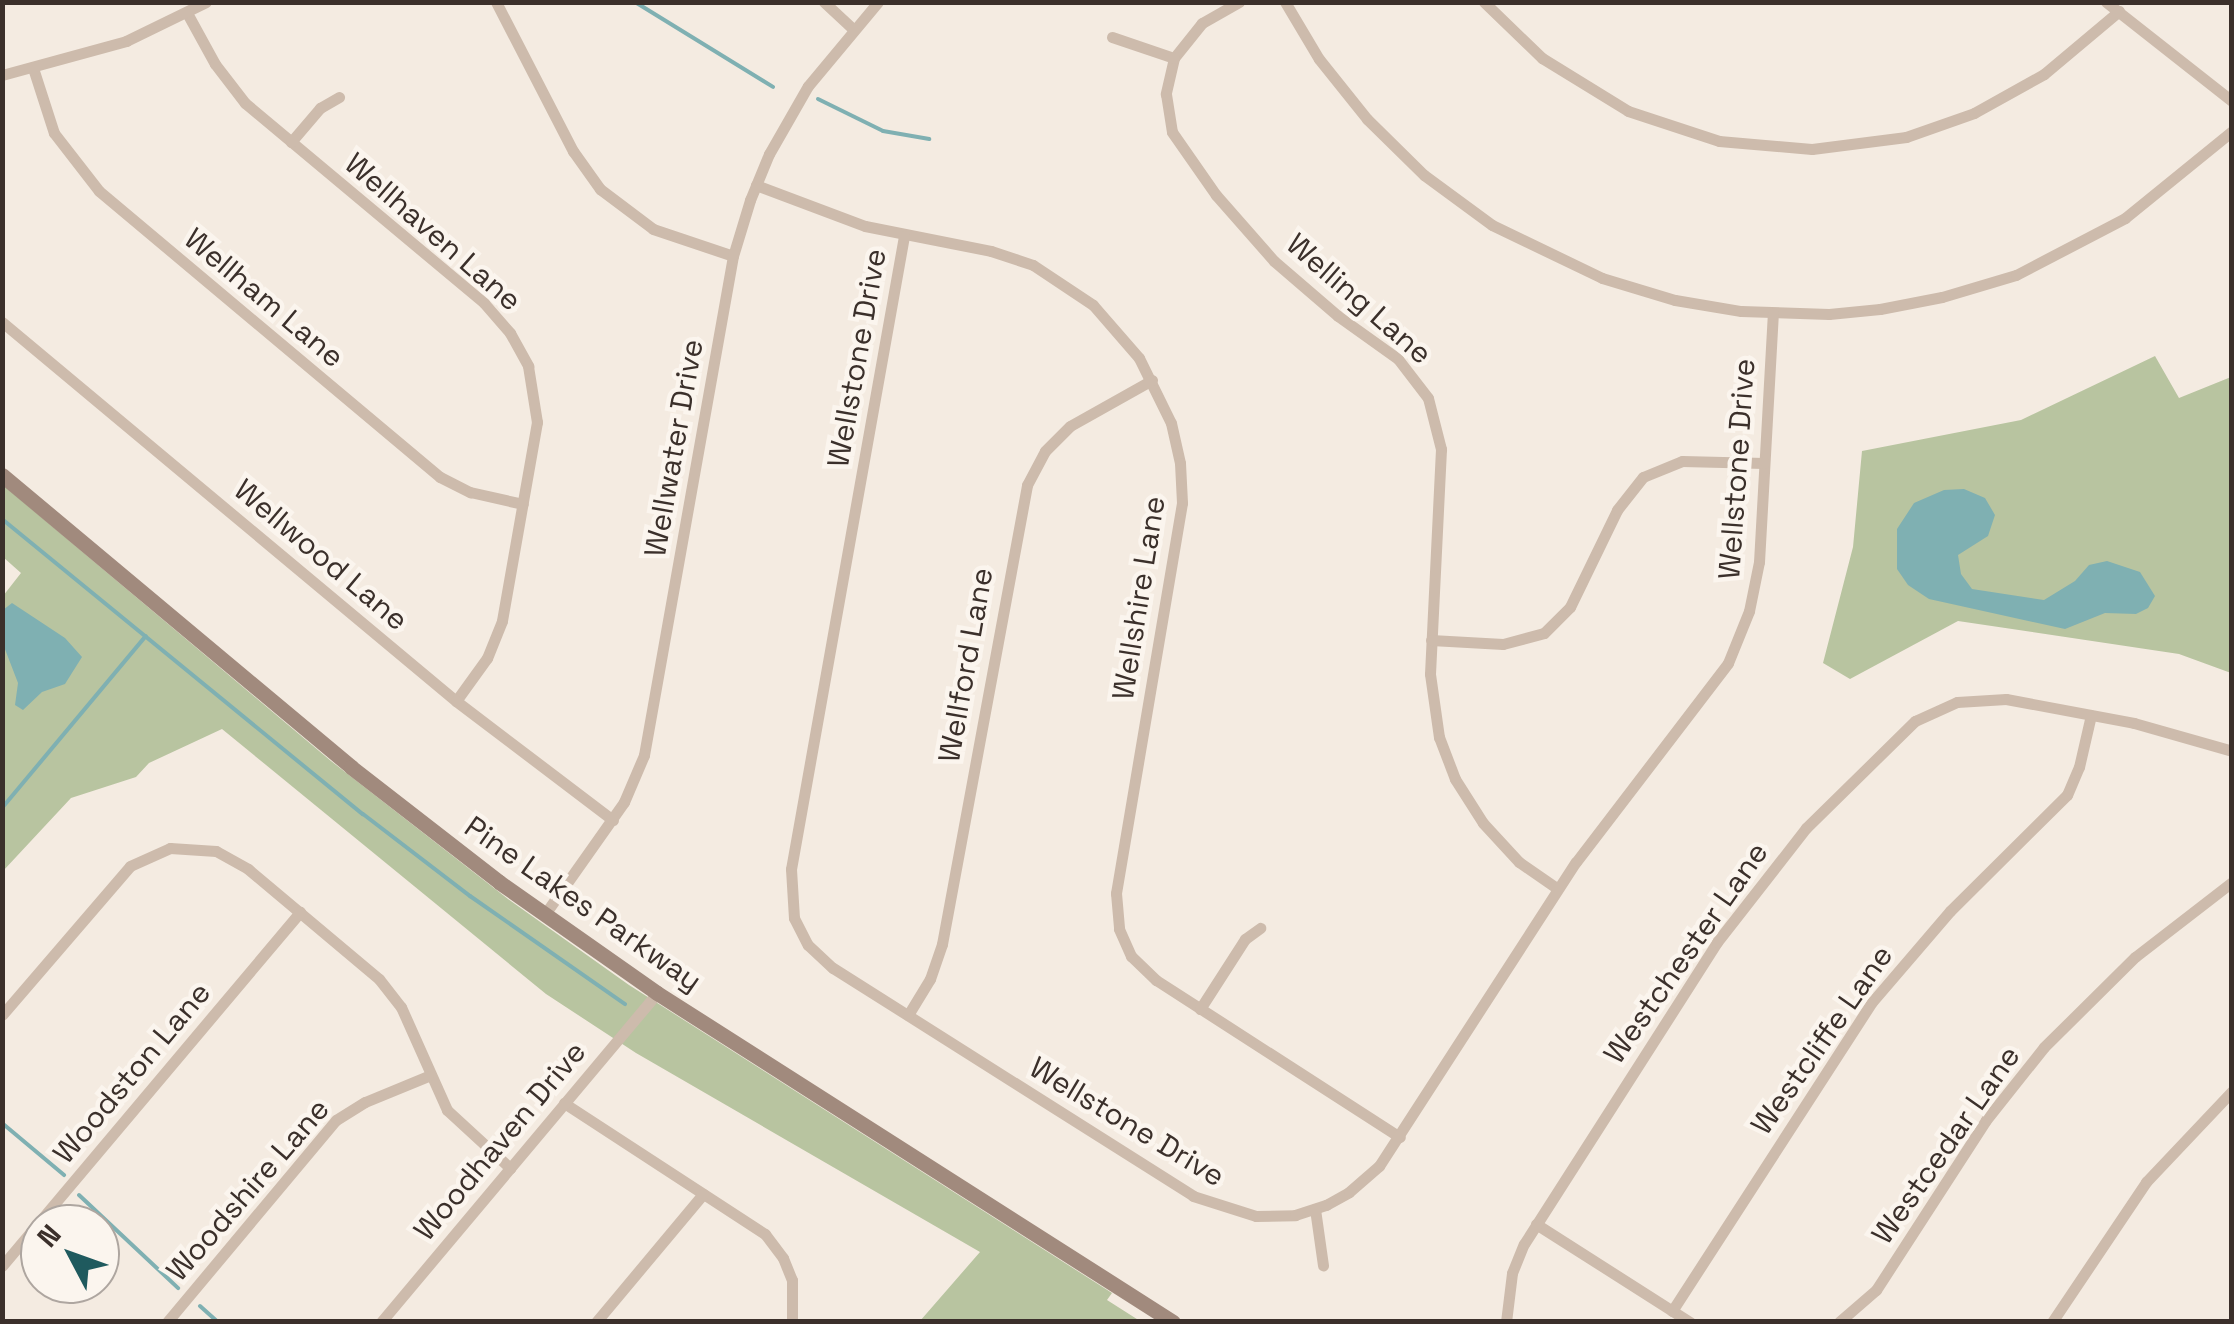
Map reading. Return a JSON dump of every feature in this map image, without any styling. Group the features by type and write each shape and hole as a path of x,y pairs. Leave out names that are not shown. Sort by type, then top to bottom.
{"street":[{"path":"2,75 126,42 206,2"},
{"path":"496,2 573,151 607,196 659,232 733,256"},
{"path":"824,2 852,29"},
{"name":"Wellwater Drive","path":"545,914 613,820 634,783 648,741 733,256 756,185 792,112 852,29 878,2"},
{"path":"1112,37 1174,58 1202,23 1239,2"},
{"path":"1285,2 1319,59 1367,119 1424,174 1492,225 1554,258 1627,286 1698,304 1773,313 1880,310 1967,291 2016,275 2125,218 2232,131"},
{"path":"1484,2 1542,58 1628,111 1719,141 1812,150 1906,137 1974,114 2044,74 2119,11"},
{"path":"2106,2 2232,101"},
{"name":"Wellhaven Lane","path":"187,13 229,85 291,142 484,303 517,344 532,378 537,411 498,635 482,668 456,701"},
{"name":"Welling Lane","path":"1174,58 1166,94 1169,124 1202,178 1289,274 1404,366 1433,407 1441,449 1431,640 1434,717 1455,779 1504,847 1558,889"},
{"name":"Wellham Lane","path":"33,68 60,143 82,174 111,202 440,476 470,492 523,504"},
{"path":"291,142 324,105 340,97"},
{"name":"Wellshire Lane","path":"756,185 865,226 1015,257 1053,275 1112,322 1152,380 1176,444 1180,522 1116,912 1124,944 1142,969 1400,1138"},
{"name":"Wellstone Drive","path":"904,236 790,894 794,918 813,950 908,1014 1204,1202 1256,1216 1315,1209 1363,1182 1400,1138 1558,889 1622,799 1707,694 1734,651 1757,575 1773,313"},
{"name":"Wellwood Lane","path":"2,322 456,701 613,820"},
{"name":"Wellford Lane","path":"908,1014 930,978 942,944 1026,485 1045,451 1070,426 1152,380"},
{"path":"1431,640 1512,643 1544,633 1570,607 1621,503 1643,476 1682,461 1764,464"},
{"name":"Pine Lakes Parkway","path":"2,474 351,767 545,914 657,992 1173,1322"},
{"name":"Westchester Lane","path":"1506,1322 1512,1273 1536,1224 1744,905 1806,828 1893,739 1926,714 1969,700 2020,701 2232,752"},
{"name":"Westcliffe Lane","path":"1672,1311 1872,1002 1950,911 2061,803 2080,766 2090,715"},
{"path":"2,1015 123,873 156,852 190,846 222,853 300,912 389,990 403,1012 428,1076 457,1123 510,1168"},
{"name":"Westcedar Lane","path":"1839,1322 1882,1282 1972,1142 2044,1047 2134,956 2232,882"},
{"name":"Woodston Lane","path":"2,1266 300,912"},
{"path":"1200,1009 1245,940 1260,928"},
{"name":"Woodhaven Drive","path":"381,1322 657,992"},
{"name":"Woodshire Lane","path":"166,1322 332,1124 351,1109 428,1076"},
{"path":"2052,1322 2146,1182 2232,1091"},
{"path":"564,1103 765,1234 784,1258 794,1293 792,1322"},
{"path":"596,1322 704,1194"},
{"path":"1315,1209 1323,1265"},
{"path":"1536,1224 1690,1322"}],"green space":[{"path":"2155,356 2179,398 2231,377 2231,673 2179,654 1958,621 1850,679 1823,663 1853,547 1862,451 2021,420"},
{"path":"3,485 331,761 508,899 629,985 1112,1293 1107,1300 1140,1321 920,1321 980,1252 636,1053 546,994 222,729 149,763 136,777 71,798 3,871 3,596 21,573 3,557"}],"water":[{"path":"1964,489 1985,498 1995,515 1988,536 1958,555 1961,574 1972,589 2044,600 2075,581 2089,565 2107,561 2140,572 2155,596 2148,608 2136,614 2105,613 2065,629 1929,599 1908,585 1897,569 1897,529 1914,503 1944,490"},
{"path":"12,603 65,638 82,657 65,684 42,692 23,710 15,705 18,683 3,644 3,610"}],"waterway":[{"path":"635,2 773,87"},
{"path":"818,99 883,131 929,139"},
{"path":"2,519 363,814 470,896 625,1004"},
{"path":"2,808 146,636"},
{"path":"2,1123 64,1175"},
{"path":"79,1195 178,1288"},
{"path":"200,1306 218,1322"}]}
